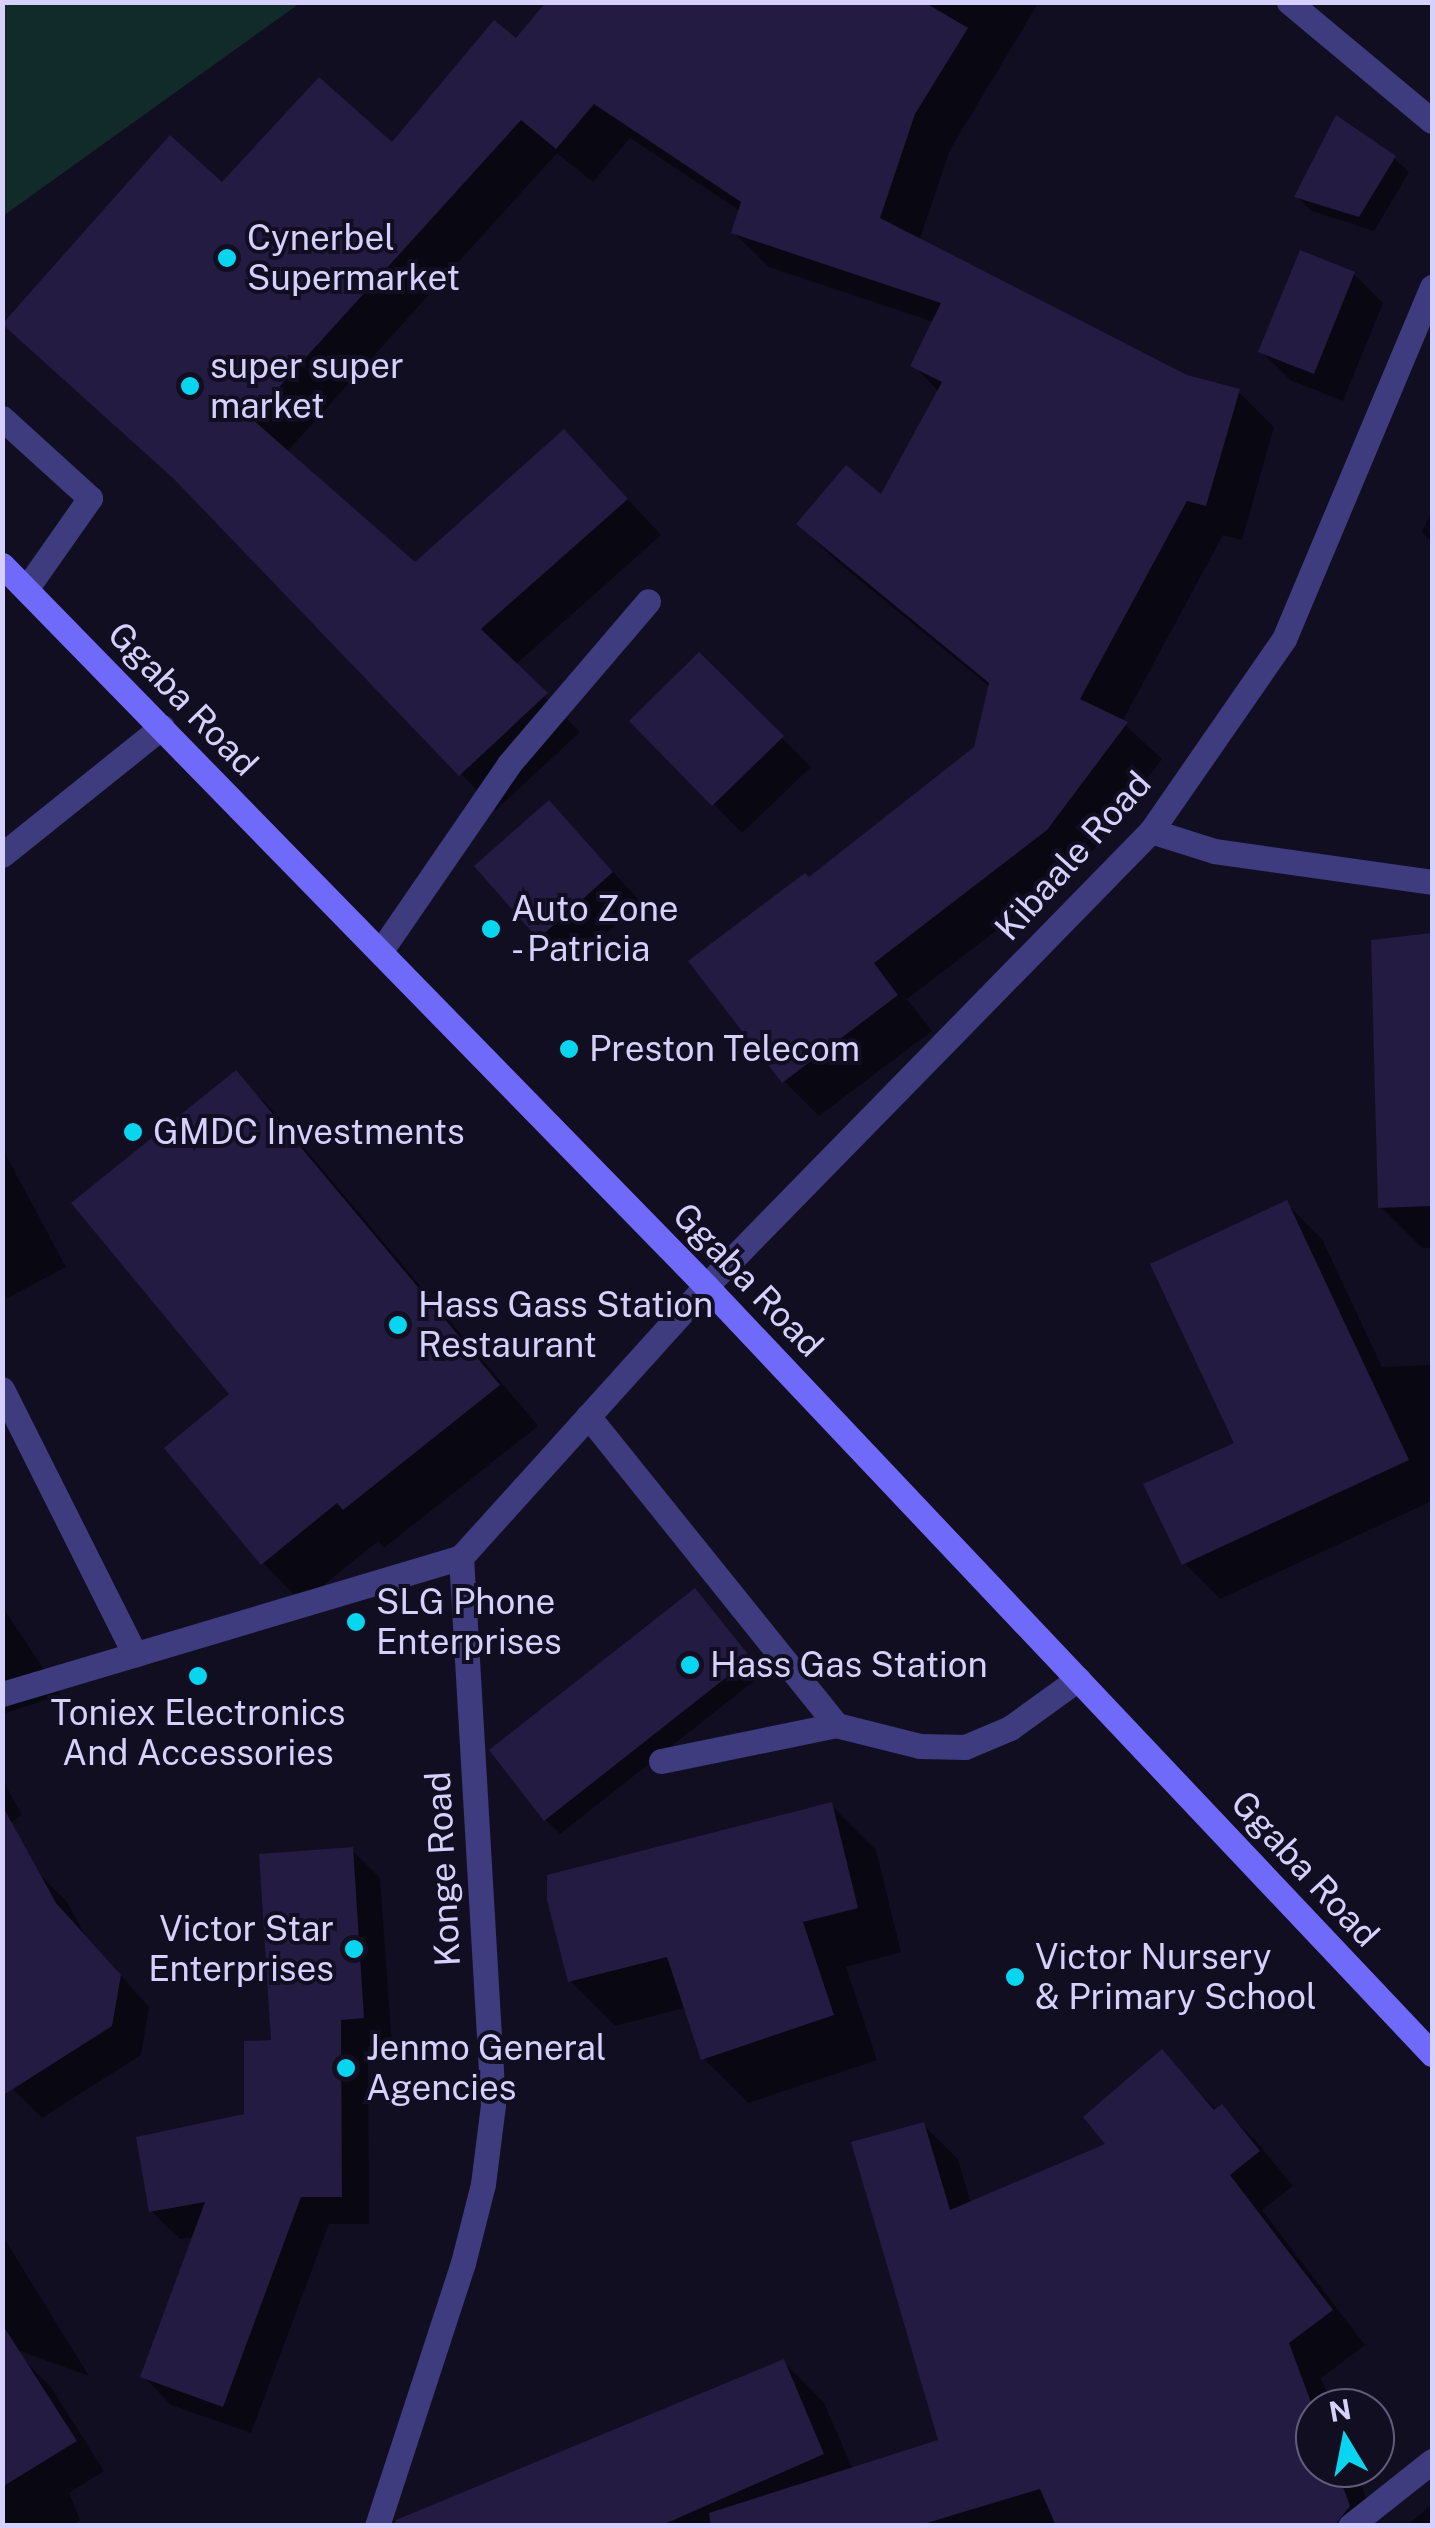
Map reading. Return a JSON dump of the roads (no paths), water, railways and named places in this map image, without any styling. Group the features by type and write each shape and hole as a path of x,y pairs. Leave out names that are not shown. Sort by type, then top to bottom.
{"main road":[{"name":"Ggaba Road","path":"2,565 706,1286 1432,2054"}],"street":[{"path":"1289,2 1432,120"},
{"name":"Kibaale Road","path":"706,1286 1151,831 1284,640 1432,287"},
{"path":"2,418 90,498 26,589"},
{"path":"380,952 509,764 648,600"},
{"path":"2,855 162,727"},
{"path":"1151,831 1214,851 1432,882"},
{"path":"2,1694 461,1557 706,1286"},
{"path":"2,1389 135,1655"},
{"path":"588,1416 836,1725"},
{"name":"Konge Road","path":"377,2526 463,2264 483,2184 494,2105 461,1557"},
{"path":"662,1761 836,1725 920,1746 966,1746 1010,1728 1078,1679"},
{"path":"1350,2526 1432,2461"}],"place":[{"name":"Cynerbel Supermarket","path":"227,258"},
{"name":"super super market","path":"190,386"},
{"name":"Auto Zone - Patricia","path":"491,929"},
{"name":"Preston Telecom","path":"569,1049"},
{"name":"GMDC Investments","path":"133,1132"},
{"name":"Hass Gass Station Restaurant","path":"398,1325"},
{"name":"SLG Phone Enterprises","path":"356,1622"},
{"name":"Hass Gas Station","path":"690,1665"},
{"name":"Toniex Electronics And Accessories","path":"198,1676"},
{"name":"Victor Star Enterprises","path":"354,1949"},
{"name":"Victor Nursery & Primary School","path":"1015,1977"},
{"name":"Jenmo General Agencies","path":"346,2068"}]}
